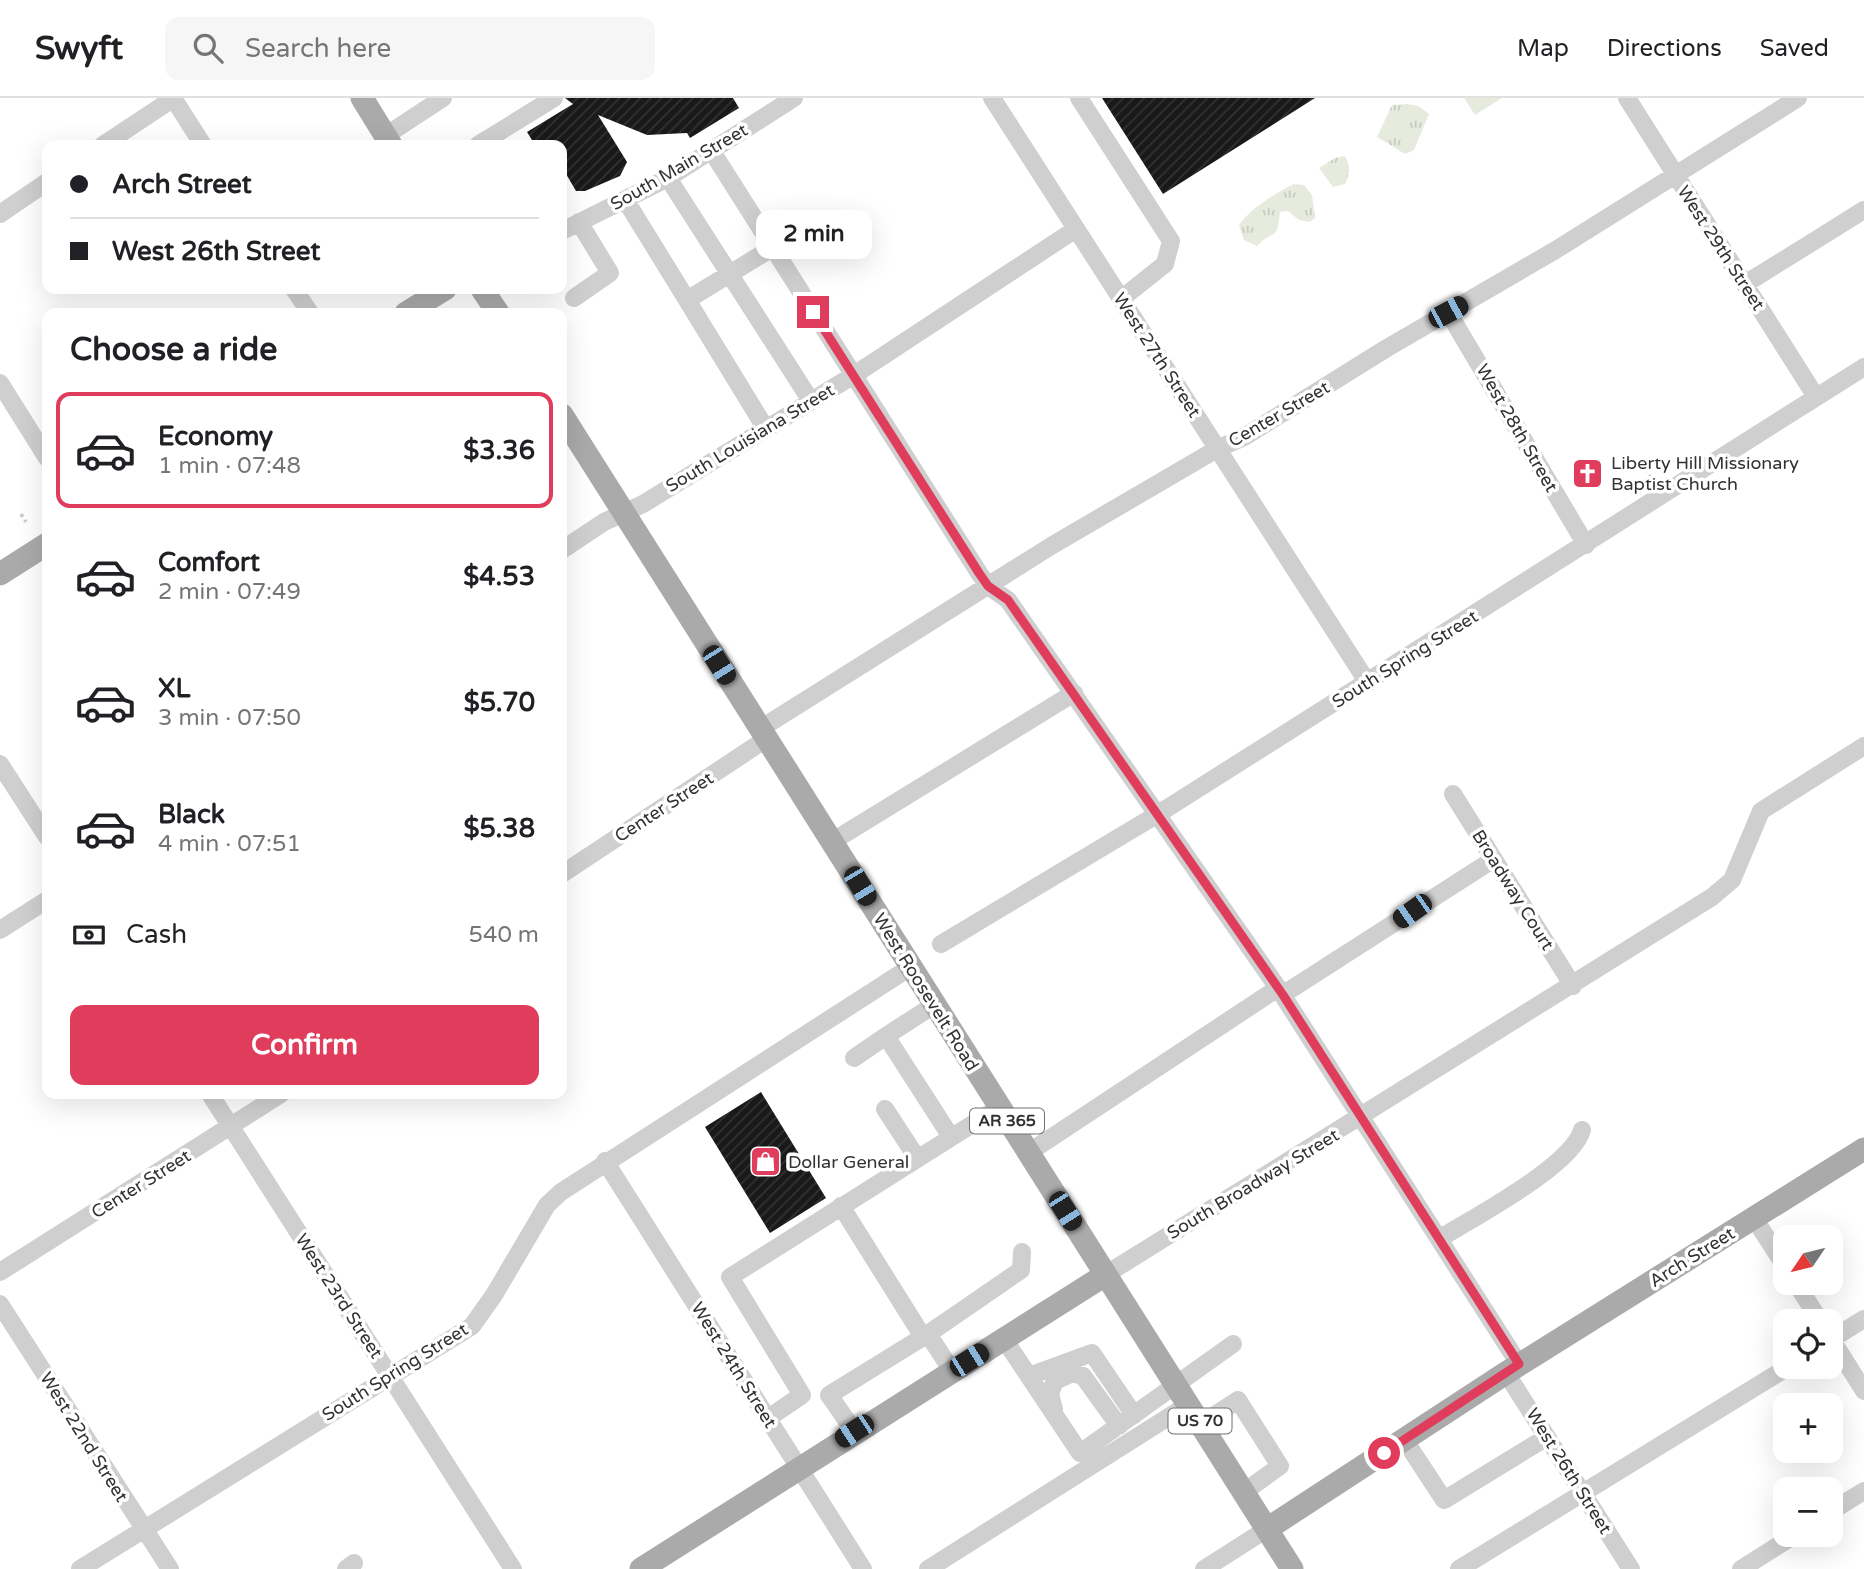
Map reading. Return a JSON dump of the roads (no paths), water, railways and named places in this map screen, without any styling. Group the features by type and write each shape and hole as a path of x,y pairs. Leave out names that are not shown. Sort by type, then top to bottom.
{"main road":[{"path":"362,98 387,140"},
{"path":"414,308 437,294"},
{"name":"West Roosevelt Road","path":"567,423 833,842 909,968 1292,1569"},
{"path":"0,574 42,547"},
{"name":"Arch Street","path":"1267,1529 1513,1368 1864,1149"},
{"name":"South Broadway Street","path":"641,1569 854,1431 1105,1275"}],"street":[{"path":"110,140 173,98 200,140"},
{"path":"389,140 443,98"},
{"path":"486,140 554,98"},
{"name":"South Main Street","path":"567,228 668,178 794,98"},
{"name":"West 27th Street","path":"993,98 1368,683"},
{"path":"1079,98 1171,241 1165,264 1121,299"},
{"name":"West 29th Street","path":"1627,98 1816,397"},
{"name":"Center Street","path":"567,871 763,734 988,586 1217,449 1244,437 1510,277 1798,98"},
{"name":"West 26th Street","path":"711,150 988,586 1008,600 1074,693 1280,992 1441,1238 1513,1368 1547,1437 1631,1569"},
{"path":"668,178 811,401"},
{"path":"0,214 42,186"},
{"path":"625,201 766,429"},
{"path":"1745,284 1864,209"},
{"path":"574,298 610,273 579,222"},
{"name":"South Louisiana Street","path":"567,547 604,522 625,514 854,375 1076,229"},
{"path":"687,300 772,248"},
{"name":"West 28th Street","path":"1448,312 1586,545"},
{"name":"South Spring Street","path":"941,944 1158,814 1368,683 1864,367"},
{"path":"0,383 42,450"},
{"path":"833,842 1074,693"},
{"name":"South Broadway Street","path":"1105,1275 1573,986 1729,885 1761,811 1864,746"},
{"path":"0,764 42,829"},
{"name":"Broadway Court","path":"1453,794 1573,986"},
{"path":"1028,1153 1494,859"},
{"path":"0,930 42,903"},
{"name":"South Spring Street","path":"80,1569 472,1326 494,1295 548,1205 605,1161 909,968"},
{"path":"854,1058 934,1005"},
{"path":"886,1036 951,1137"},
{"name":"West 23rd Street","path":"213,1099 513,1569"},
{"name":"Center Street","path":"0,1272 273,1099"},
{"path":"802,1395 730,1277 998,1108"},
{"path":"885,1109 917,1158"},
{"path":"1441,1238 1563,1160 1579,1141 1581,1130"},
{"name":"West 24th Street","path":"605,1161 863,1569"},
{"path":"841,1206 925,1336 952,1371"},
{"path":"1754,1218 1773,1247"},
{"path":"767,1419 802,1395 829,1395 925,1336 1021,1270 1022,1252"},
{"name":"West 22nd Street","path":"0,1304 170,1569"},
{"path":"1843,1332 1864,1319"},
{"path":"1004,1339 1080,1453"},
{"path":"928,1569 1080,1453 1233,1344"},
{"path":"1030,1376 1092,1353 1134,1415"},
{"path":"1843,1358 1864,1391"},
{"path":"1080,1453 1050,1394 1055,1381 1065,1374 1083,1376 1119,1426"},
{"path":"1459,1569 1773,1376"},
{"path":"829,1395 854,1431"},
{"path":"1201,1424 1238,1400 1280,1466 1244,1492"},
{"path":"1080,1453 1189,1404"},
{"path":"1404,1439 1444,1500 1547,1437"},
{"path":"1843,1504 1864,1491"},
{"path":"1205,1569 1267,1529"},
{"path":"1741,1569 1776,1547"}],"place":[{"name":"Liberty Hill Missionary Baptist Church","path":"1588,473"},
{"name":"Dollar General","path":"765,1162"}]}
